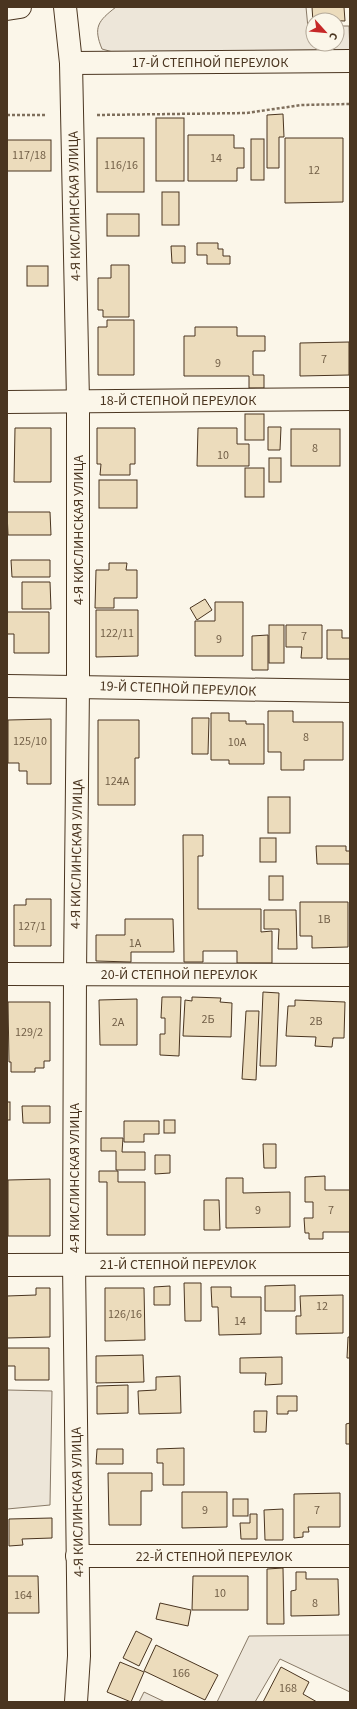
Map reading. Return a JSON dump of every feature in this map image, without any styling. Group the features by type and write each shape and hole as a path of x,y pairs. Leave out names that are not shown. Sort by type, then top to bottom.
{"street":[{"path":"7,9 20,7"},
{"name":"4-Я КИСЛИНСКАЯ УЛИЦА","path":"65,7 71,63 78,401 78,686 74,1264 79,1656 76,1702"},
{"name":"17-Й СТЕПНОЙ ПЕРЕУЛОК","path":"71,63 350,61"},
{"name":"18-Й СТЕПНОЙ ПЕРЕУЛОК","path":"7,402 350,399"},
{"name":"19-Й СТЕПНОЙ ПЕРЕУЛОК","path":"7,686 78,686 263,691 350,691"},
{"name":"20-Й СТЕПНОЙ ПЕРЕУЛОК","path":"7,974 350,975"},
{"name":"21-Й СТЕПНОЙ ПЕРЕУЛОК","path":"7,1265 350,1264"},
{"name":"22-Й СТЕПНОЙ ПЕРЕУЛОК","path":"78,1556 350,1556"}],"path":[{"path":"7,114 146,115 247,113 301,105 350,104"}],"shaded area":[{"path":"116,7 306,7 305,52 345,52 345,26 349,26 350,53 120,54 102,49 99,41 98,30 101,21"},
{"path":"7,1390 52,1391 50,1505 7,1509"},
{"path":"350,1635 350,1692 280,1659 255,1702 217,1702 249,1636"},
{"path":"144,1692 165,1702 139,1702"}],"building":[{"path":"312,7 344,7 344,12 312,12"},
{"path":"283,114 284,137 279,137 279,168 267,168 267,115"},
{"path":"156,118 184,118 184,181 156,181"},
{"path":"188,135 234,135 234,148 244,148 244,168 237,168 237,181 188,181"},
{"path":"97,138 144,138 144,192 97,192"},
{"path":"285,138 343,138 343,202 285,203"},
{"path":"251,139 264,139 264,180 251,180"},
{"path":"7,140 51,140 51,171 7,171"},
{"path":"162,192 179,192 179,225 162,225"},
{"path":"107,214 139,214 139,236 107,236"},
{"path":"197,243 218,243 218,249 223,249 223,256 230,256 230,264 207,264 207,255 197,255"},
{"path":"171,246 185,246 185,263 172,263"},
{"path":"111,265 129,265 129,317 103,317 103,310 98,310 98,278 111,278"},
{"path":"27,266 48,266 48,286 27,286"},
{"path":"107,320 134,320 134,375 98,375 98,327 107,327"},
{"path":"195,327 237,327 237,336 265,336 265,351 253,351 253,375 264,375 264,388 249,388 249,376 184,376 184,336 195,336"},
{"path":"349,342 349,375 300,376 300,343"},
{"path":"245,414 264,414 264,440 245,440"},
{"path":"268,427 281,427 280,450 268,450"},
{"path":"15,428 51,428 51,482 14,482"},
{"path":"97,428 135,428 135,464 130,464 130,475 100,475 101,464 97,464"},
{"path":"198,428 237,428 237,444 249,444 249,466 197,466"},
{"path":"291,429 340,429 340,466 291,466"},
{"path":"269,458 281,458 281,482 269,482"},
{"path":"245,468 264,468 264,497 245,497"},
{"path":"99,480 137,480 137,508 99,508"},
{"path":"7,512 50,512 51,535 8,535"},
{"path":"11,560 50,560 50,577 12,577"},
{"path":"109,563 127,563 126,570 137,570 137,598 114,598 114,608 95,608 96,570 109,570"},
{"path":"22,582 50,582 51,609 22,609"},
{"path":"205,599 212,610 197,620 190,608"},
{"path":"215,602 243,602 243,656 195,656 195,621 215,621"},
{"path":"96,610 138,610 138,656 96,657"},
{"path":"7,612 49,612 49,653 14,653 14,634 7,634"},
{"path":"269,625 284,625 284,663 269,663"},
{"path":"286,625 322,625 322,658 301,658 302,647 286,647"},
{"path":"327,630 342,630 342,638 350,638 350,659 327,659"},
{"path":"268,635 268,670 252,670 252,636"},
{"path":"268,711 293,711 293,722 343,722 343,760 304,760 304,770 281,770 281,752 268,752"},
{"path":"211,713 229,713 229,721 246,721 246,724 264,724 264,764 229,764 229,760 211,760"},
{"path":"192,718 209,718 208,754 192,754"},
{"path":"51,719 51,784 27,784 27,771 19,771 19,763 8,763 8,720"},
{"path":"98,720 139,720 139,758 135,758 135,805 98,805"},
{"path":"268,797 290,797 290,833 268,833"},
{"path":"183,835 203,835 203,856 198,856 198,909 261,909 261,932 272,931 272,963 237,963 237,951 203,951 203,962 184,962"},
{"path":"260,838 276,838 276,862 260,862"},
{"path":"316,846 346,846 346,851 350,851 350,864 317,864"},
{"path":"269,876 283,876 283,900 269,900"},
{"path":"26,899 51,899 51,946 14,946 14,905 26,905"},
{"path":"300,902 348,902 348,947 312,948 312,936 300,936"},
{"path":"264,910 296,910 297,949 278,949 279,929 264,929"},
{"path":"125,919 173,919 174,952 131,952 131,962 96,961 96,935 125,935"},
{"path":"263,992 279,993 276,1066 260,1066"},
{"path":"162,997 181,997 179,1056 160,1055 160,1034 165,1034 165,1018 161,1018"},
{"path":"192,997 221,998 220,1002 232,1003 231,1037 183,1036 185,1000 192,1001"},
{"path":"137,999 137,1045 100,1045 99,1000"},
{"path":"295,1000 345,1002 344,1038 333,1038 332,1047 315,1046 316,1037 286,1036 288,1006 295,1006"},
{"path":"8,1002 50,1002 50,1061 44,1061 44,1068 35,1068 35,1072 11,1072 11,1062 9,1062"},
{"path":"246,1011 259,1011 256,1080 242,1079"},
{"path":"7,1102 10,1102 10,1120 7,1120"},
{"path":"22,1106 50,1106 50,1123 23,1123"},
{"path":"164,1120 175,1120 175,1133 164,1133"},
{"path":"124,1121 159,1121 159,1134 144,1134 144,1142 124,1142"},
{"path":"101,1138 123,1138 122,1152 145,1152 145,1170 116,1170 116,1151 101,1151"},
{"path":"263,1144 276,1144 276,1168 264,1168"},
{"path":"155,1155 170,1155 170,1173 155,1174"},
{"path":"99,1171 118,1171 118,1182 145,1182 145,1235 107,1235 107,1182 99,1182"},
{"path":"325,1176 325,1190 350,1190 350,1232 323,1232 323,1239 309,1239 309,1233 305,1233 304,1218 313,1218 313,1202 305,1202 305,1177"},
{"path":"226,1178 243,1178 243,1193 290,1192 290,1227 226,1228"},
{"path":"50,1179 50,1236 8,1236 8,1180"},
{"path":"204,1200 219,1200 220,1230 204,1230"},
{"path":"184,1283 201,1283 201,1321 185,1321"},
{"path":"295,1285 295,1311 265,1311 265,1286"},
{"path":"170,1286 170,1305 154,1305 154,1287"},
{"path":"211,1287 231,1287 231,1297 261,1297 261,1334 219,1335 218,1307 212,1307"},
{"path":"36,1288 50,1288 50,1337 7,1338 7,1296 36,1295"},
{"path":"105,1288 144,1288 145,1340 105,1341"},
{"path":"343,1295 343,1333 296,1334 296,1316 301,1316 300,1296"},
{"path":"348,1337 350,1337 350,1358 347,1358"},
{"path":"7,1348 49,1348 49,1380 15,1380 15,1366 7,1366"},
{"path":"143,1355 144,1382 96,1383 96,1356"},
{"path":"282,1357 282,1384 265,1385 266,1373 240,1373 240,1358"},
{"path":"180,1376 181,1413 139,1414 138,1391 156,1390 156,1377"},
{"path":"128,1385 128,1413 97,1414 97,1386"},
{"path":"277,1396 297,1396 297,1411 288,1411 288,1414 277,1414"},
{"path":"254,1411 267,1411 266,1432 254,1432"},
{"path":"350,1423 350,1444 346,1444 346,1424"},
{"path":"184,1448 184,1485 163,1485 163,1463 157,1463 157,1449"},
{"path":"97,1449 123,1449 123,1464 96,1464"},
{"path":"108,1473 152,1473 152,1491 141,1491 141,1525 109,1525"},
{"path":"182,1492 227,1492 227,1527 182,1528"},
{"path":"340,1493 340,1527 308,1527 309,1532 303,1532 303,1537 294,1538 294,1494"},
{"path":"233,1499 248,1499 248,1516 233,1516"},
{"path":"283,1509 283,1540 265,1540 264,1510"},
{"path":"250,1514 257,1514 257,1539 241,1539 240,1523 250,1523"},
{"path":"52,1518 52,1538 22,1539 23,1545 9,1546 9,1519"},
{"path":"283,1568 284,1624 267,1624 267,1569"},
{"path":"296,1572 306,1572 306,1579 338,1579 339,1615 291,1616 291,1591 296,1590"},
{"path":"7,1576 38,1576 39,1613 7,1613"},
{"path":"193,1576 248,1576 248,1610 192,1610"},
{"path":"160,1603 191,1610 188,1626 156,1619"},
{"path":"136,1631 152,1639 139,1666 123,1658"},
{"path":"156,1645 218,1675 205,1700 144,1671"},
{"path":"120,1662 144,1672 131,1702 107,1692"},
{"path":"281,1667 309,1682 303,1694 317,1702 263,1702"}]}
